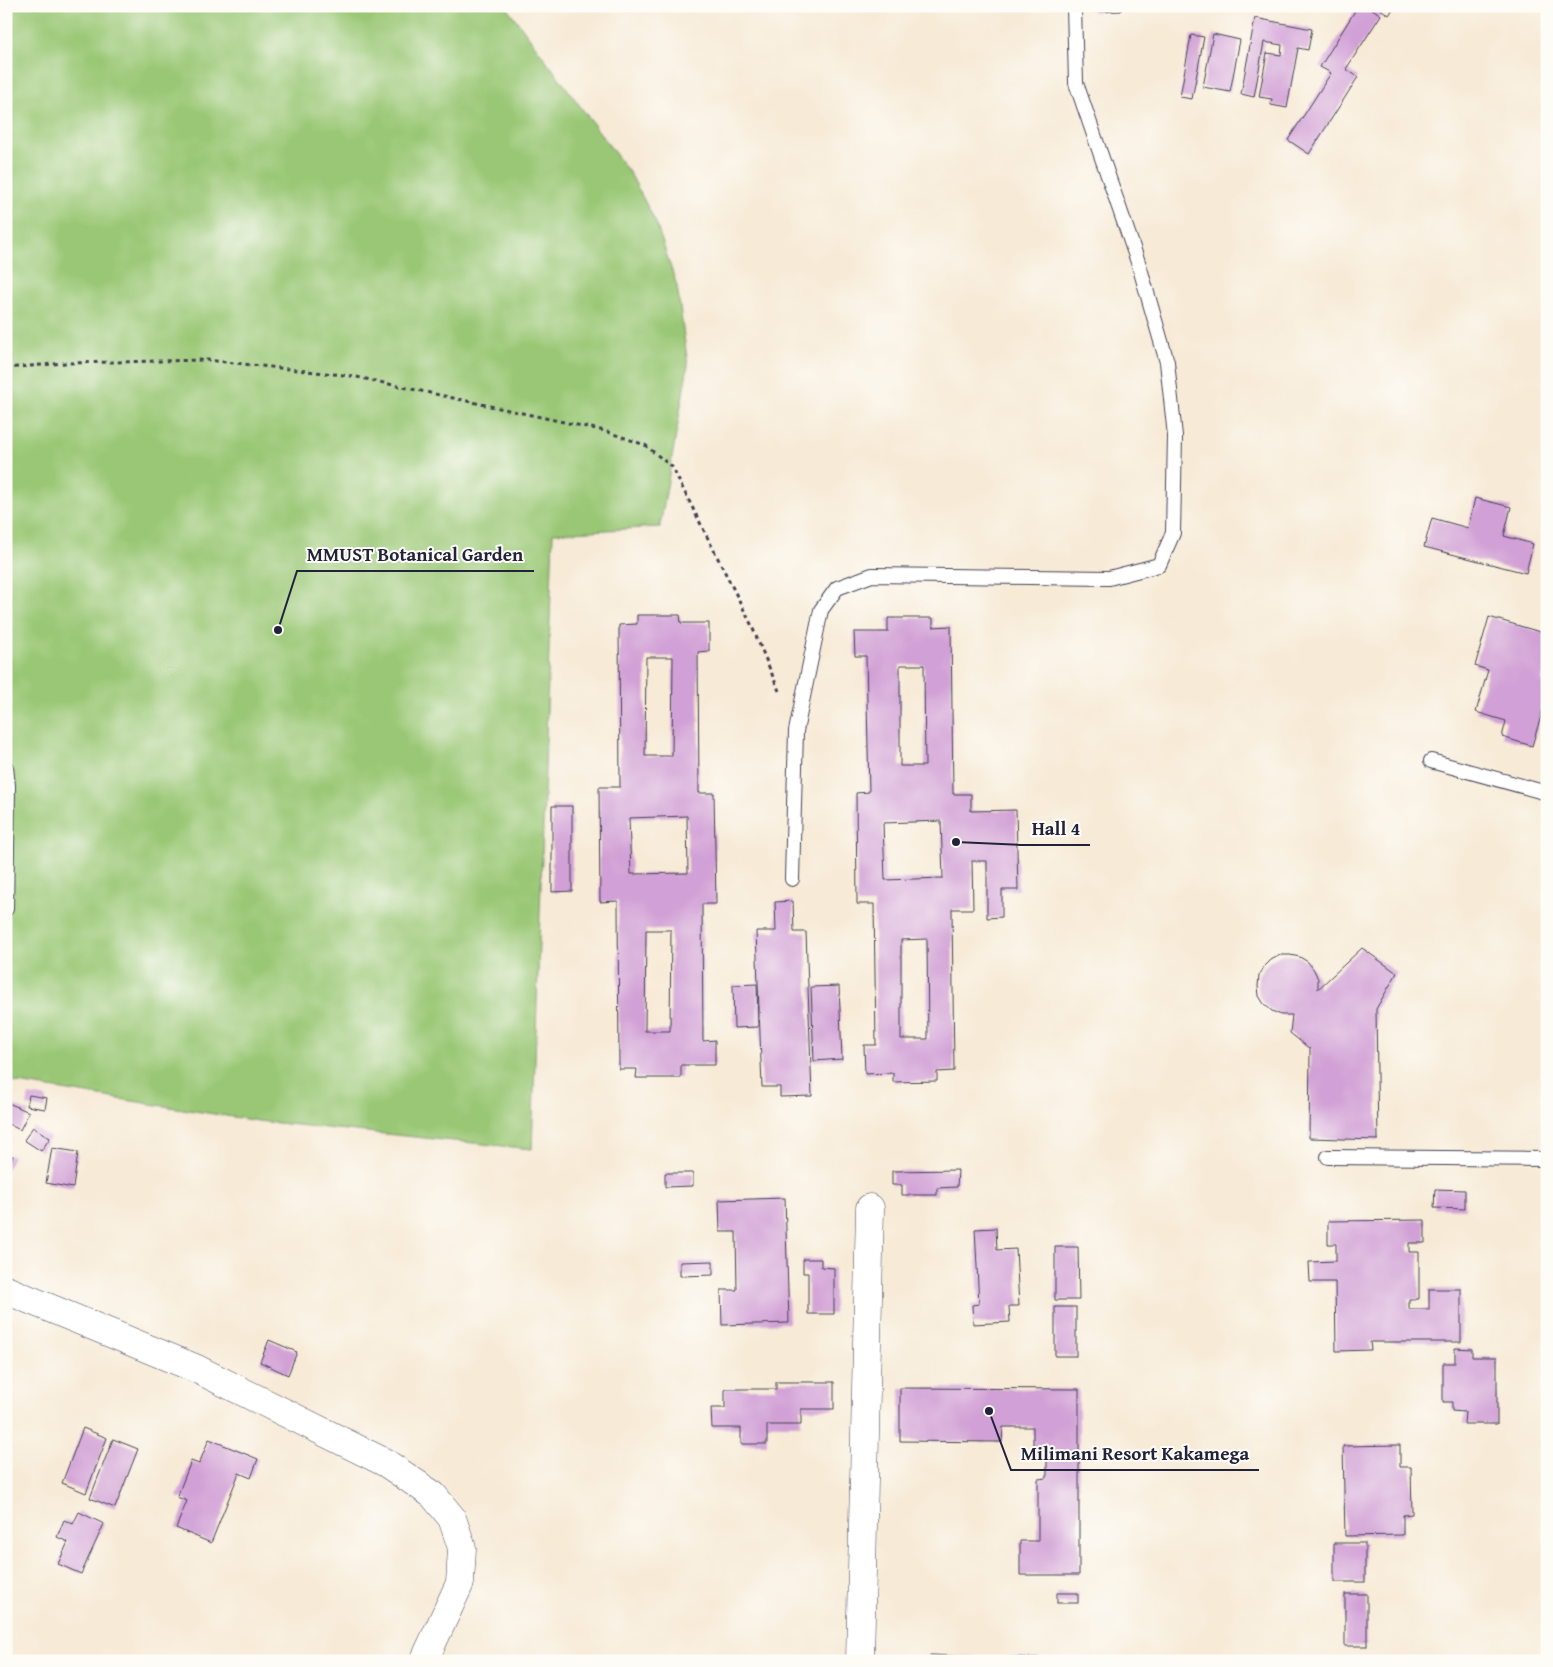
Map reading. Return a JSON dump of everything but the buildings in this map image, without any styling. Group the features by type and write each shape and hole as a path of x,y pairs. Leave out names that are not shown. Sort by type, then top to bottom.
{"street":[{"path":"860,1661 870,1208"},
{"path":"6,1290 197,1369 386,1463 433,1495 452,1518 462,1548 460,1583 424,1661"}],"lane":[{"path":"792,879 796,731 821,610 837,588 872,575 1109,578 1159,565 1174,533 1175,436 1167,362 1139,264 1076,83 1074,6"},
{"path":"1431,761 1547,793"},
{"path":"6,768 8,786 6,909"},
{"path":"1328,1157 1547,1158"}],"path":[{"path":"6,368 65,363 207,360 352,376 605,431 645,445 672,466 751,624 796,731"}],"green space":[{"path":"6,6 506,6 631,175 656,223 677,286 688,365 660,527 553,533 532,1149 258,1121 6,1081 6,919 12,785 6,727"}],"place":[{"name":"MMUST Botanical Garden","path":"278,630"},
{"name":"Hall 4","path":"956,842"},
{"name":"Milimani Resort Kakamega","path":"989,1411"}]}
